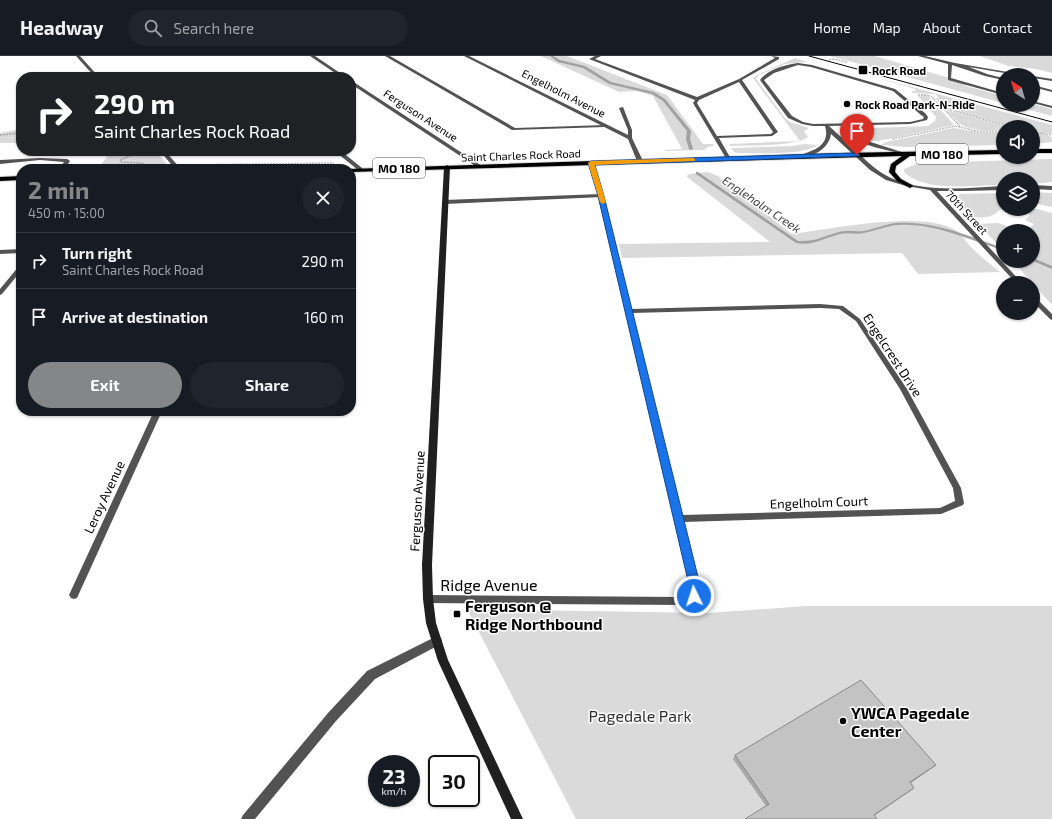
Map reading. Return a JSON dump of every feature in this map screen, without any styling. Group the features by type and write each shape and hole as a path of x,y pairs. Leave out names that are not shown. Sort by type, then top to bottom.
{"main road":[{"path":"1040,151 1052,151"},
{"name":"Saint Charles Rock Road","path":"356,169 799,156 996,152"},
{"path":"908,155 893,164 892,172 899,180 910,186"},
{"path":"0,179 16,178"}],"street":[{"path":"78,56 92,72"},
{"path":"312,56 336,72"},
{"path":"387,56 514,129 604,126"},
{"name":"Engelholm Avenue","path":"466,56 630,138"},
{"path":"599,56 591,59 697,99 740,80 778,58 773,56"},
{"path":"920,56 950,63 996,71"},
{"path":"950,63 949,79 996,92"},
{"path":"798,64 811,66 894,90 926,117 922,122 917,123 827,127 806,125 792,119 762,78 787,66 798,64"},
{"path":"956,64 996,77"},
{"path":"1040,77 1052,80"},
{"path":"716,137 772,135 776,132 740,80"},
{"name":"Ferguson Avenue","path":"356,85 479,166"},
{"path":"1040,88 1052,91"},
{"path":"697,99 695,103 729,159"},
{"path":"1040,104 1052,107"},
{"path":"621,108 630,130 630,138 640,161"},
{"path":"853,133 868,124"},
{"path":"827,127 839,139 852,148 866,165 879,174 910,186 932,189 996,188"},
{"path":"799,156 815,152 825,146 828,140 827,127"},
{"path":"852,148 854,143 853,133"},
{"path":"853,133 881,148 908,155"},
{"path":"166,156 174,164"},
{"path":"344,156 354,164"},
{"path":"0,162 40,159 68,161 66,164"},
{"path":"591,163 601,196 678,519"},
{"path":"356,166 360,169"},
{"name":"Ferguson Avenue","path":"447,167 427,566 428,599 431,623 443,661 517,819"},
{"path":"1040,187 1052,188"},
{"name":"70th Street","path":"932,189 1012,276"},
{"path":"445,202 601,196"},
{"path":"0,252 16,251"},
{"path":"0,293 16,273"},
{"path":"1040,305 1052,318"},
{"name":"Engelcrest Drive","path":"628,311 820,306 841,307 858,320 903,389 957,488 960,503"},
{"name":"Leroy Avenue","path":"74,595 156,416"},
{"name":"Engelholm Court","path":"678,519 941,511 960,503"},
{"name":"Ridge Avenue","path":"428,599 682,601 694,596 694,585 678,519"},
{"path":"247,819 332,717 371,675 437,641"}],"path":[{"path":"912,95 930,96 960,126"},
{"path":"943,108 996,123"},
{"path":"890,140 960,126 976,131 996,131"},
{"path":"1040,132 1052,135"},
{"path":"0,134 16,133"},
{"path":"130,156 120,160 121,162 141,162 144,164"}],"green space":[{"path":"541,56 567,56 667,95 703,144 713,144 714,146 708,147 704,150 666,151 665,150 682,149 653,96 637,91 619,92"},
{"path":"830,56 875,56 956,80 966,86 996,94 996,101"},
{"path":"980,56 1052,56 1052,73 1040,70 1040,68 1008,66"},
{"path":"795,58 807,62 785,64 759,75 756,79 785,118 790,122 809,128 804,131 808,137 800,141 753,78 757,75"},
{"path":"871,76 996,110 996,112 1004,112 1034,120 996,120 996,122 945,108 940,102 943,103 942,101 938,101 936,98 939,98 935,94 913,93 911,91 916,91 915,89"},
{"path":"925,95 929,97 954,125 878,141 872,141 864,136 865,131 871,128 928,126 935,121 936,117 918,96"},
{"path":"1040,106 1052,109 1052,116 1037,112 1040,112"},
{"path":"946,110 996,124 996,130 979,130 960,124"},
{"path":"1040,122 1052,125 1052,134 1040,131"},
{"path":"954,128 978,132 996,132 996,145 906,147 881,145 886,142"},
{"path":"16,130 16,143 0,143 0,133"},
{"path":"1040,133 1052,138 1052,142 1040,143"},
{"path":"799,141 771,145 730,146 729,144"},
{"path":"804,144 818,145 811,149 802,151 780,153 739,153 734,152 731,148 792,146"},
{"path":"107,156 160,156 166,163 165,164 102,164"},
{"path":"1040,159 1052,159 1052,182 1040,183 1040,172 996,172 996,185 951,186 925,183 913,179 904,172 904,169 919,163 996,161 996,164 1040,164"},
{"path":"708,172 718,176 792,234 852,225 899,221 921,221 940,224 957,231 975,251 1000,272 918,274 902,253 622,258 619,244 770,242 686,176 690,174"},
{"path":"1040,192 1052,193 1052,207 1040,204"},
{"path":"996,193 996,212 986,217 972,217 954,198 960,194"},
{"path":"1040,210 1052,213 1052,305 1040,291 1040,276 1026,276 1019,268 1040,268 1040,224 1034,224 1025,220 1029,216 1040,216"},
{"path":"998,223 1001,224 996,224 996,243 978,224"},
{"name":"Pagedale Park","path":"806,606 1052,606 1052,819 576,819 467,609 709,613"}],"building":[{"name":"YWCA Pagedale Center","path":"861,680 936,765 910,782 914,788 874,815 877,819 745,819 769,804 735,755"}],"waterway":[{"name":"Engleholm Creek","path":"551,56 559,61 584,67 610,83 653,93 664,100 689,131 688,139 691,149"},
{"name":"Engleholm Creek","path":"697,173 797,242 816,242 840,233 862,233 896,224 914,224 940,228 996,247"},
{"name":"Engleholm Creek","path":"1040,262 1052,268"}],"tram line":[{"path":"809,56 1052,122"}],"slow traffic":[{"path":"603,202 591,163 693,160"}],"place":[{"name":"Rock Road","path":"863,70"},
{"name":"Rock Road Park-N-Ride","path":"847,104"},
{"name":"Ferguson @ Ridge Northbound","path":"457,614"},
{"name":"YWCA Pagedale Center","path":"843,721"}],"route":[{"path":"694,596 694,585 601,196 591,163 857,155"}]}
